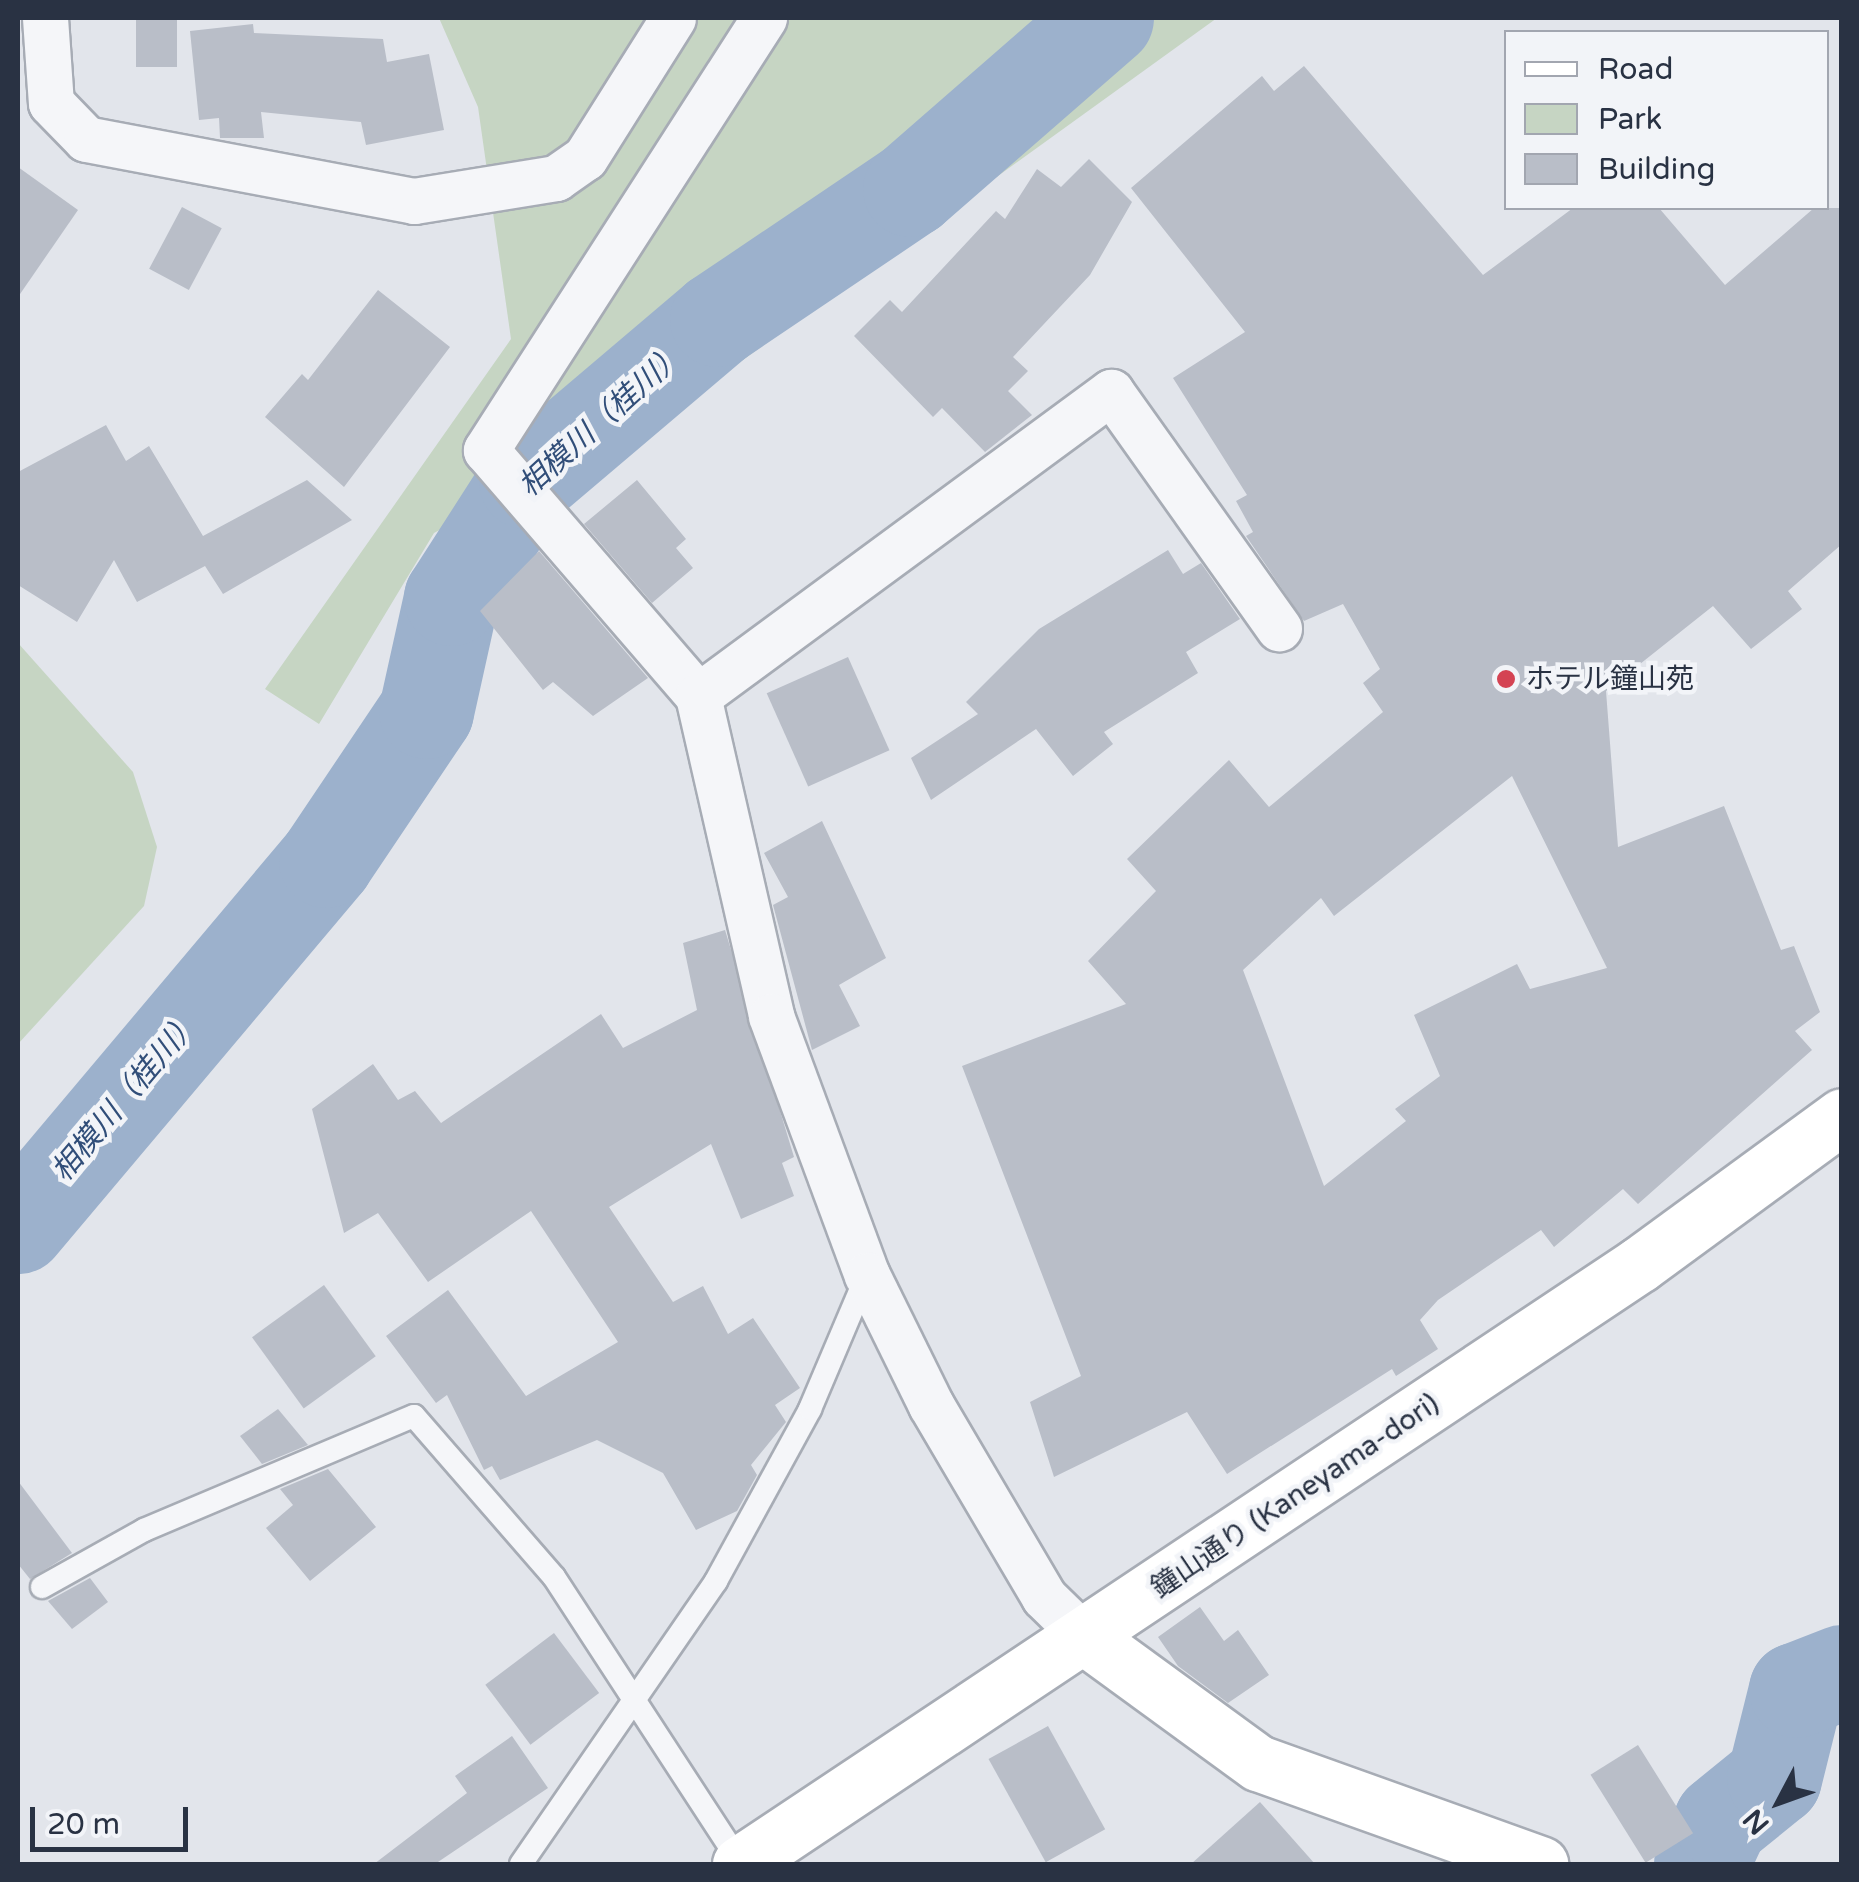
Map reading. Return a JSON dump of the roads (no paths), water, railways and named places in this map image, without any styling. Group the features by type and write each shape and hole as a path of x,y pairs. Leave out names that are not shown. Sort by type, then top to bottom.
{"street":[{"path":"45,18 52,103 86,140 414,201 556,178 584,158 673,18"},
{"path":"764,18 486,450 562,528 698,696 771,1016 867,1275 1044,1597 1085,1638 1258,1763 1540,1864"},
{"path":"698,696 1111,392 1278,628"},
{"name":"鐘山通り (Kaneyama-dori)","path":"741,1864 1085,1638 1842,1116"}],"lane":[{"path":"521,1864 752,1517 867,1275"},
{"path":"42,1587 144,1530 414,1416 554,1577 635,1692 741,1864"}],"waterway":[{"name":"相模川（桂川）","path":"18,1226 326,860 426,711 451,598 526,481 717,319 910,189 1106,18"},
{"path":"1701,1864 1721,1821 1774,1778 1796,1690 1842,1672"}],"place":[{"name":"ホテル鐘山苑","path":"1506,679"}]}
